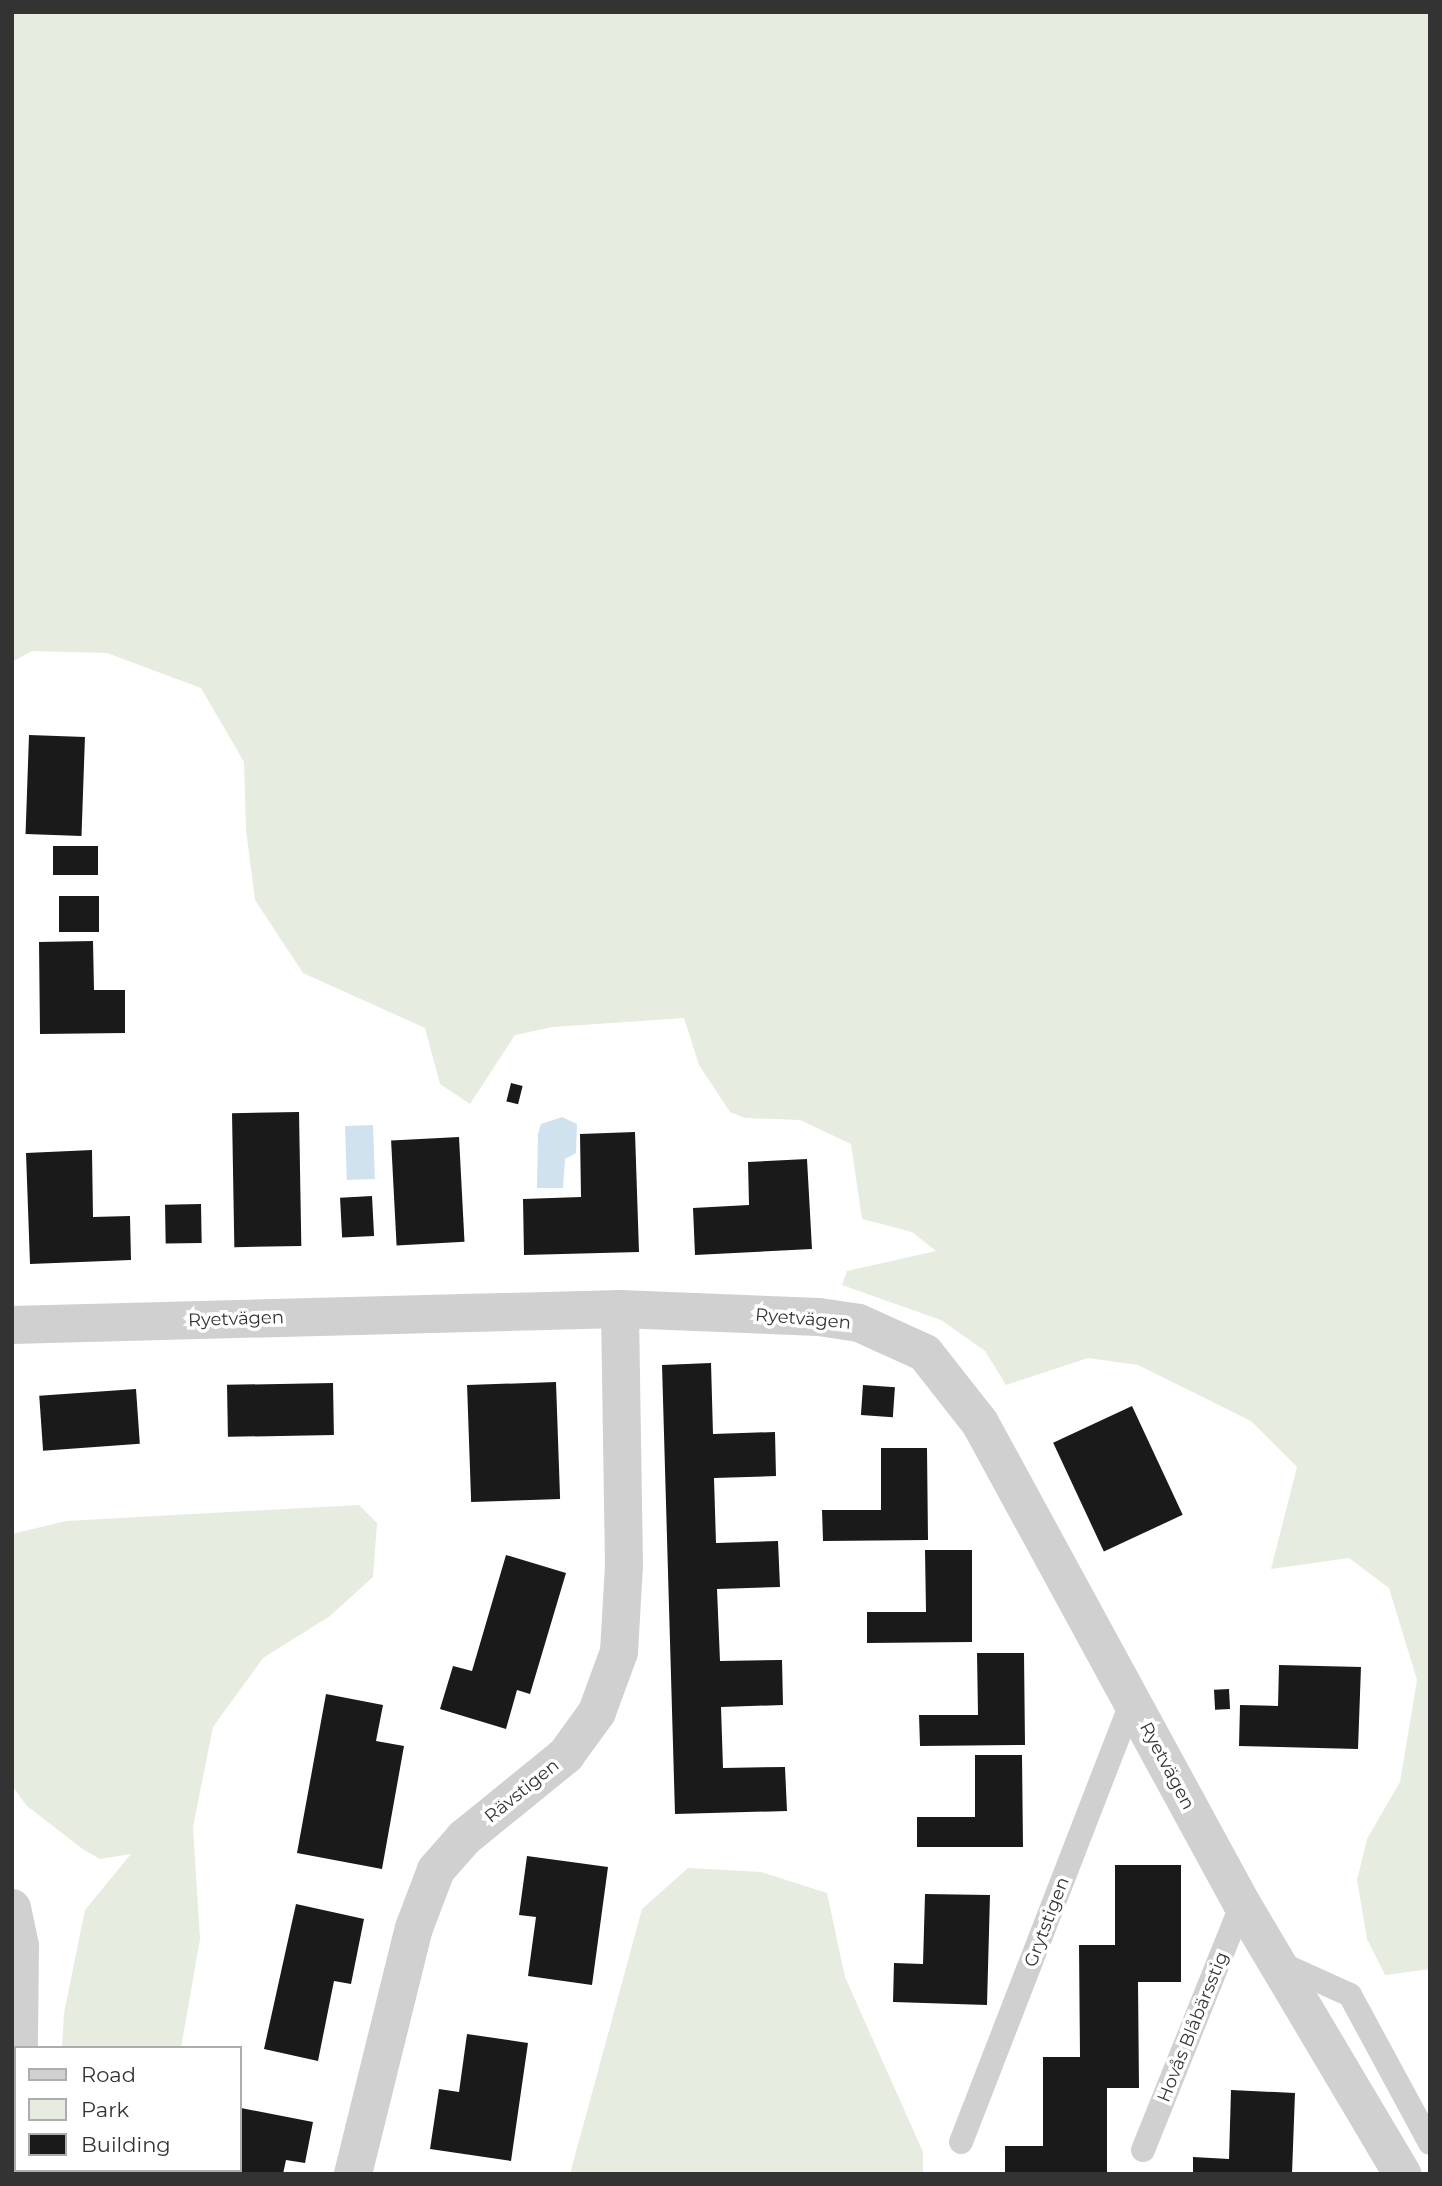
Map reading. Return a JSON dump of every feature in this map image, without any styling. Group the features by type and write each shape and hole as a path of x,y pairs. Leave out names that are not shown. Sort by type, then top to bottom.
{"street":[{"name":"Ryetvägen","path":"12,1325 620,1309 820,1317 859,1323 925,1353 981,1423 1242,1904 1402,2174"},
{"name":"Rävstigen","path":"353,2174 414,1928 436,1870 464,1838 566,1755 597,1712 619,1652 624,1566 620,1309"},
{"path":"12,1908 20,1946 19,2046"}],"lane":[{"name":"Grytstigen","path":"961,2142 1132,1701"},
{"name":"Hovås Blåbärsstig","path":"1143,2150 1242,1904"},
{"path":"1277,1962 1350,1995 1430,2143"}],"green space":[{"path":"12,12 1430,12 1430,1969 1385,1975 1367,1939 1357,1880 1367,1839 1400,1782 1417,1680 1389,1588 1349,1558 1271,1569 1297,1467 1251,1421 1138,1365 1088,1358 1006,1385 985,1351 941,1320 842,1285 847,1271 936,1251 912,1232 862,1219 851,1144 800,1120 745,1118 730,1112 699,1065 684,1018 553,1027 515,1035 470,1104 440,1084 425,1028 303,973 255,900 246,830 244,762 201,688 107,653 32,651 12,662"},
{"path":"359,1505 377,1523 373,1577 330,1616 263,1658 213,1727 193,1827 200,1939 181,2046 62,2046 64,2013 85,1910 131,1854 100,1859 84,1850 27,1806 12,1786 12,1534 66,1521"},
{"path":"688,1868 761,1872 827,1893 845,1977 923,2152 923,2174 570,2174 642,1909"}],"water":[{"path":"562,1117 577,1124 576,1153 565,1159 563,1188 537,1188 538,1134 541,1124"},
{"path":"373,1125 375,1179 347,1180 345,1126"}],"building":[{"path":"29,735 85,737 82,836 26,834"},
{"path":"53,846 98,846 98,875 53,875"},
{"path":"59,896 99,896 99,932 59,932"},
{"path":"93,941 94,990 125,990 125,1033 40,1034 39,942"},
{"path":"511,1083 523,1086 518,1104 506,1101"},
{"path":"299,1112 301,1246 234,1247 232,1113"},
{"path":"635,1132 639,1252 524,1255 523,1199 581,1197 580,1134"},
{"path":"459,1137 464,1242 397,1245 391,1141"},
{"path":"92,1150 93,1217 130,1216 131,1260 30,1264 26,1153"},
{"path":"807,1159 812,1249 695,1255 693,1208 749,1205 748,1162"},
{"path":"372,1196 374,1236 342,1238 340,1198"},
{"path":"201,1204 202,1243 166,1244 165,1205"},
{"path":"711,1363 713,1434 775,1432 776,1476 714,1478 716,1543 778,1541 780,1587 717,1589 720,1661 782,1660 783,1705 721,1707 723,1768 785,1767 787,1811 675,1814 662,1365"},
{"path":"556,1382 560,1499 471,1502 467,1385"},
{"path":"333,1383 334,1435 228,1437 227,1385"},
{"path":"863,1385 895,1387 893,1417 861,1415"},
{"path":"136,1389 140,1444 43,1451 39,1396"},
{"path":"1132,1406 1183,1515 1104,1552 1053,1443"},
{"path":"881,1448 927,1448 928,1540 823,1541 822,1510 881,1510"},
{"path":"925,1550 972,1550 972,1642 867,1643 867,1612 926,1612"},
{"path":"506,1555 566,1573 530,1694 517,1690 506,1729 440,1709 453,1666 472,1671"},
{"path":"977,1653 1024,1653 1025,1745 920,1746 919,1715 978,1715"},
{"path":"1279,1665 1361,1667 1358,1749 1239,1746 1240,1705 1278,1706"},
{"path":"1229,1689 1230,1709 1215,1710 1214,1690"},
{"path":"326,1694 383,1705 376,1741 404,1746 382,1869 297,1853"},
{"path":"975,1755 1022,1755 1023,1847 917,1847 917,1817 975,1817"},
{"path":"527,1856 608,1867 592,1985 528,1976 536,1917 519,1915"},
{"path":"1115,1865 1181,1865 1181,1982 1138,1982 1139,2088 1107,2088 1107,2174 1005,2174 1005,2146 1043,2146 1043,2057 1080,2057 1079,1945 1115,1945"},
{"path":"925,1894 990,1895 987,2005 893,2002 894,1963 923,1964"},
{"path":"296,1904 364,1919 351,1984 334,1981 318,2061 264,2049"},
{"path":"467,2034 528,2043 511,2161 430,2149 439,2089 459,2092"},
{"path":"1231,2090 1295,2093 1292,2174 1193,2174 1193,2157 1229,2159"},
{"path":"242,2108 313,2122 305,2163 286,2160 283,2174 228,2174 242,2172"}]}
